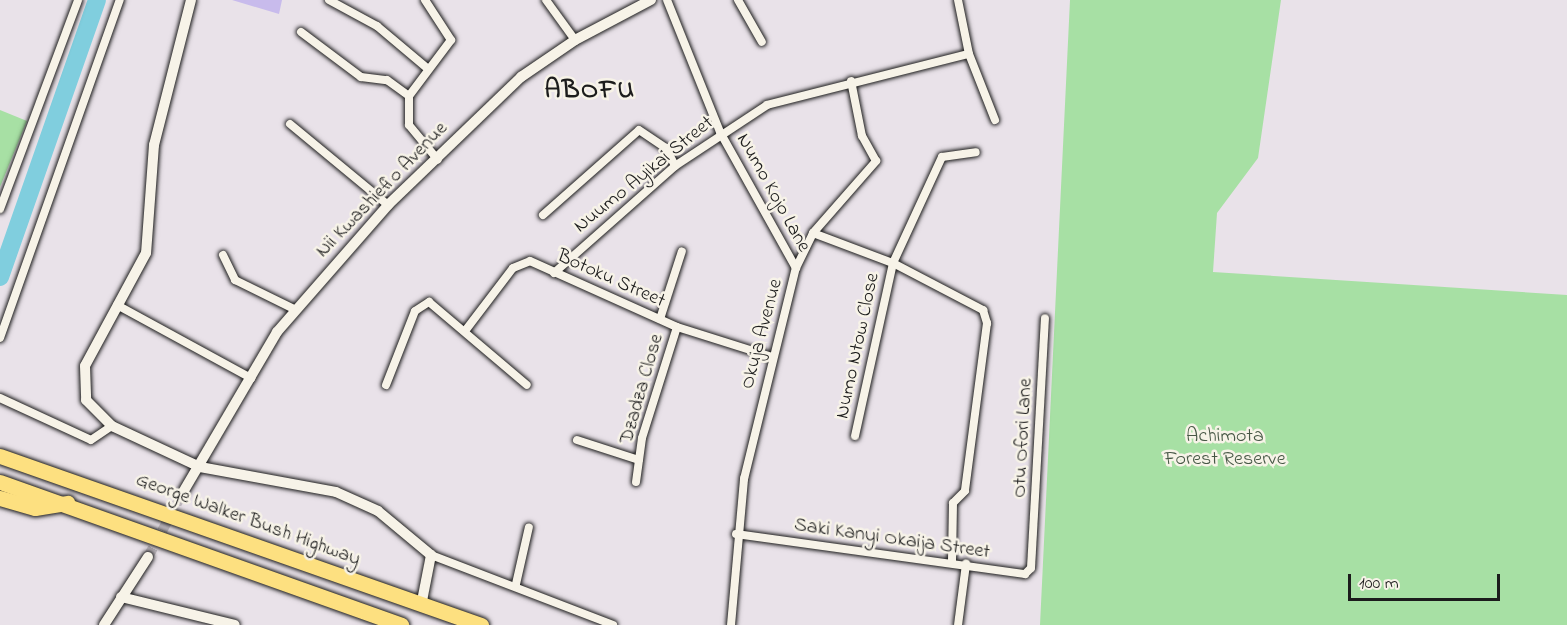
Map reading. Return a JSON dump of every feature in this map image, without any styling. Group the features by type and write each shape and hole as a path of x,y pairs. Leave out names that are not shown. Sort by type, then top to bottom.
{"highway":[{"name":"George Walker Bush Highway","path":"0,456 422,606 482,625"},
{"path":"0,482 68,503 395,624"},
{"path":"0,498 35,508 68,503"}],"street":[{"path":"0,209 78,0"},
{"path":"0,338 120,0"},
{"path":"191,0 154,145 146,253 91,352 83,379 86,400 112,426 201,467 358,500 402,526 431,555 516,584 613,625"},
{"path":"329,0 377,26 428,69"},
{"path":"425,0 451,40 409,96 408,125 438,160"},
{"path":"546,0 575,40"},
{"name":"Nii Kwashiefio Avenue","path":"182,494 201,467 251,378 294,309 388,205 438,160 521,77 575,40 651,0"},
{"name":"Numo Kojo Lane","path":"667,0 720,132 796,268"},
{"path":"738,0 762,42"},
{"path":"958,0 969,54 995,120"},
{"path":"301,32 361,77 387,80 409,96"},
{"name":"Nuumo Ayikai Street","path":"554,273 675,166 720,132 767,105 851,81 969,54"},
{"name":"Okuja Avenue","path":"731,625 736,534 772,357 796,268 813,233 876,161 862,136 851,81"},
{"path":"290,124 388,205"},
{"path":"543,216 639,130 666,148 675,166"},
{"name":"Numo Ntow Close","path":"855,436 893,263 942,157 976,152"},
{"path":"813,233 893,263 979,305 986,316 965,491 953,503 952,562"},
{"path":"660,319 682,251"},
{"path":"223,255 235,280 294,309"},
{"name":"Botoku Street","path":"465,331 521,262 554,273 677,327 772,357"},
{"path":"386,385 421,303 433,304 528,386"},
{"path":"117,305 251,378"},
{"name":"Otu Ofori Lane","path":"1032,559 1045,318"},
{"name":"Dzadza Close","path":"636,482 639,460 677,327"},
{"path":"0,398 91,440 112,426"},
{"name":"Dzadza Close","path":"577,440 639,460"},
{"path":"516,584 529,527"},
{"name":"Saki Kanyi Okaija Street","path":"736,534 966,564 1018,575 1031,568 1032,559"},
{"path":"422,606 431,555"},
{"path":"104,625 148,557"},
{"path":"958,625 966,564"},
{"path":"121,597 235,625"}],"green space":[{"name":"Achimota Forest Reserve","path":"1070,0 1281,0 1258,158 1217,213 1213,272 1567,295 1567,625 1040,625"},
{"path":"0,110 27,121 0,187"}],"building":[{"path":"232,0 282,0 279,14"}],"waterway":[{"path":"0,277 97,0"}],"tunnel":[{"path":"148,557 182,494"}],"district":[{"name":"ABOFU","path":"590,92"}]}
